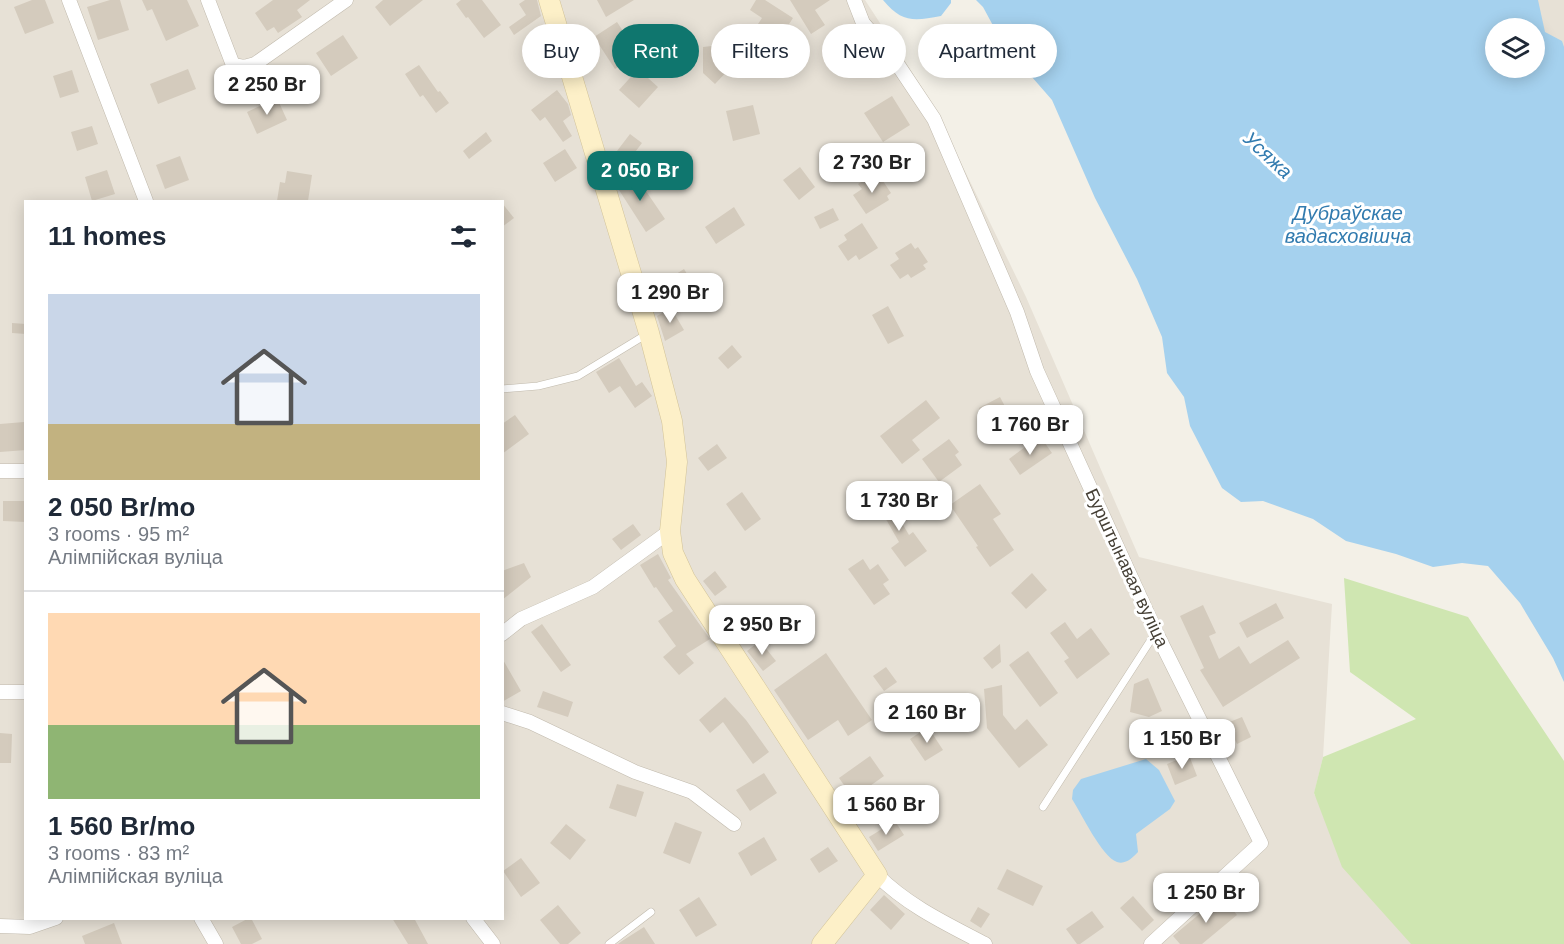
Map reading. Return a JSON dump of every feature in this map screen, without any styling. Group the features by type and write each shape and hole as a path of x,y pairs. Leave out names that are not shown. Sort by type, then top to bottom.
{"street":[{"path":"69,0 146,200"},
{"path":"208,0 233,65 244,67 255,64 346,0"},
{"path":"549,0 649,333 672,421 677,462 670,531 673,553 685,579 877,875 895,893 925,913 985,944"},
{"name":"Бурштынавая вуліца","path":"854,0 863,23 894,59 934,119 1017,312 1037,371 1156,632 1261,843 1151,944"},
{"path":"0,471 24,471"},
{"path":"504,632 520,619 592,587 670,531"},
{"path":"0,692 24,692"},
{"path":"504,714 530,722 635,772 692,792 734,824"},
{"path":"822,944 877,875"},
{"path":"0,926 30,927 50,920"},
{"path":"202,920 216,944"},
{"path":"475,920 493,944"}],"lane":[{"path":"504,389 538,386 578,376 649,333"},
{"path":"1042,807 1156,632"},
{"path":"609,944 651,912"}],"shaded area":[{"path":"0,0 865,0 881,24 822,24 822,78 906,78 906,63 932,103 1026,297 1139,557 1332,604 1323,757 1314,794 1412,944 0,944"},
{"path":"1511,0 1564,0 1564,53 1545,34 1545,18 1529,18"}],"green space":[{"path":"1344,578 1468,617 1564,761 1564,944 1411,944 1342,867 1314,793 1323,757 1416,719 1350,672"}],"water":[{"path":"883,0 951,0 951,3 941,16 916,19 896,13"},
{"name":"Дубраўскае вадасховішча","path":"976,0 1538,0 1542,18 1485,18 1485,78 1545,78 1545,32 1562,41 1564,47 1564,682 1553,658 1520,603 1488,566 1462,563 1433,567 1396,554 1346,541 1313,519 1263,501 1241,502 1222,488 1190,426 1184,397 1167,373 1162,337 1137,279 1095,198 1052,100 1033,78 1057,78 1057,24 992,24 983,7"},
{"path":"1146,759 1159,770 1175,801 1170,809 1136,834 1138,852 1132,858 1120,863 1105,852 1092,834 1072,799 1073,790 1081,779"}],"building":[{"path":"32,0 45,0 54,23 25,34 14,7"},
{"path":"110,0 120,0 129,30 98,40 87,7"},
{"path":"142,0 187,0 199,26 166,41 152,9 147,11"},
{"path":"273,0 310,0 297,10 302,17 278,33 274,27 267,31 255,13"},
{"path":"383,0 423,0 390,26 375,7"},
{"path":"461,0 482,0 501,25 484,38 456,4"},
{"path":"525,0 537,0 541,16 530,24 522,24 522,29 514,35 509,27 526,15 519,4"},
{"path":"597,0 634,0 606,17"},
{"path":"756,0 765,0 793,18 789,24 758,24 762,18 750,10"},
{"path":"790,0 830,0 815,10 824,24 822,24 822,27 811,34 810,24 805,24"},
{"path":"612,25 612,64 600,46 600,33"},
{"path":"343,35 358,58 331,76 316,53"},
{"path":"711,46 711,78 721,78 715,84 703,73 703,47"},
{"path":"419,65 438,92 440,91 449,103 436,113 423,95 420,97 405,74"},
{"path":"188,69 196,89 158,104 150,84"},
{"path":"72,70 79,92 60,98 53,76"},
{"path":"246,78 252,87 241,94 235,85"},
{"path":"630,78 648,78 658,87 639,108 619,90"},
{"path":"557,90 568,104 571,115 563,121 572,136 563,142 545,117 540,121 531,110"},
{"path":"892,96 910,125 883,142 864,113"},
{"path":"277,98 287,120 257,134 247,112"},
{"path":"753,105 760,134 733,141 726,111"},
{"path":"92,126 98,144 77,151 71,132"},
{"path":"486,132 492,141 469,159 463,151"},
{"path":"630,134 642,143 629,160 617,151"},
{"path":"565,149 577,168 555,182 543,163"},
{"path":"180,156 189,180 165,189 156,165"},
{"path":"800,167 815,187 799,200 783,180"},
{"path":"107,170 115,194 92,200 85,177"},
{"path":"287,171 312,175 308,200 277,200 280,182 285,183"},
{"path":"633,172 665,219 646,232 619,190 617,183"},
{"path":"874,174 878,180 881,178 891,193 887,196 889,200 866,214 853,195 862,189 858,184"},
{"path":"504,206 514,218 504,226"},
{"path":"734,207 745,225 716,244 705,227"},
{"path":"833,208 839,220 820,229 814,217"},
{"path":"862,223 878,248 859,260 856,255 848,261 838,246 847,240 844,235"},
{"path":"911,243 915,249 918,247 928,262 923,265 926,269 911,278 908,274 900,279 890,265 899,259 895,253"},
{"path":"684,269 692,282 661,302 653,289"},
{"path":"888,306 904,336 888,344 872,315"},
{"path":"671,308 684,330 665,341 657,316"},
{"path":"12,323 24,324 24,334 12,333"},
{"path":"732,345 742,357 728,369 718,358"},
{"path":"619,358 636,386 642,382 652,396 635,408 620,386 609,393 596,372"},
{"path":"1000,397 1009,414 987,425 979,408"},
{"path":"926,400 940,418 912,440 920,450 902,464 880,436"},
{"path":"515,415 529,434 504,453 504,423"},
{"path":"24,422 24,450 0,452 0,424"},
{"path":"1040,436 1052,453 1020,475 1009,459"},
{"path":"949,439 959,452 955,455 962,465 939,482 922,459"},
{"path":"717,444 727,458 708,471 698,458"},
{"path":"980,484 1001,514 993,519 1014,550 990,567 950,505"},
{"path":"881,487 909,535 913,532 927,551 905,567 891,548 899,542 871,493"},
{"path":"742,492 761,519 745,531 726,504"},
{"path":"3,501 24,501 24,522 3,521"},
{"path":"633,524 641,535 621,550 612,539"},
{"path":"658,554 671,578 668,580 710,639 686,654 694,663 679,675 663,657 676,646 658,621 673,611 656,587 654,588 640,565"},
{"path":"863,559 870,570 878,564 889,580 883,584 890,594 874,605 848,569"},
{"path":"524,563 531,577 504,598 504,570"},
{"path":"715,571 727,587 715,596 703,581"},
{"path":"1032,573 1047,590 1026,609 1011,593"},
{"path":"1276,603 1284,618 1247,638 1239,623"},
{"path":"1203,605 1216,633 1209,636 1219,659 1239,646 1250,664 1288,640 1300,658 1223,707 1200,670 1204,668 1180,616"},
{"path":"1065,622 1077,639 1091,628 1110,654 1077,679 1064,661 1069,658 1050,633"},
{"path":"542,624 571,665 561,672 531,632"},
{"path":"760,641 776,661 763,671 747,651"},
{"path":"1000,644 1001,662 992,669 983,658"},
{"path":"1028,651 1058,693 1040,707 1009,665"},
{"path":"826,653 872,720 848,736 838,720 808,740 774,690"},
{"path":"504,661 521,691 504,701"},
{"path":"886,667 897,682 884,691 873,676"},
{"path":"1148,678 1162,711 1149,717 1130,712 1134,684"},
{"path":"1002,685 1003,715 1015,730 1027,719 1048,745 1019,768 987,728 984,689"},
{"path":"543,691 573,702 568,717 537,707"},
{"path":"725,697 746,720 769,752 753,764 723,722 710,733 699,720"},
{"path":"1242,717 1251,737 1237,744 1227,723"},
{"path":"928,727 943,750 925,761 910,739"},
{"path":"0,733 12,734 11,763 0,763"},
{"path":"1189,755 1197,776 1175,785 1167,764"},
{"path":"870,756 884,776 853,798 839,778"},
{"path":"764,773 777,793 750,811 736,790"},
{"path":"617,784 644,792 636,817 609,808"},
{"path":"895,821 904,835 878,851 869,837"},
{"path":"675,822 702,832 690,864 663,853"},
{"path":"566,824 586,840 570,860 550,843"},
{"path":"764,837 777,860 751,876 738,853"},
{"path":"828,847 838,861 819,873 810,859"},
{"path":"521,858 540,883 521,897 504,870"},
{"path":"1007,869 1043,886 1033,906 997,889"},
{"path":"884,895 905,914 891,930 870,910"},
{"path":"1133,896 1154,920 1142,931 1120,908"},
{"path":"1221,896 1237,915 1202,944 1180,944 1173,936"},
{"path":"699,897 717,925 696,937 679,910"},
{"path":"558,905 581,933 568,944 560,944 540,920"},
{"path":"978,907 990,914 981,928 970,921"},
{"path":"1092,911 1104,927 1077,944 1066,929"},
{"path":"245,920 252,920 262,939 252,944 241,944 232,927"},
{"path":"393,920 415,920 428,944 408,944"},
{"path":"114,923 122,944 85,944 82,936"},
{"path":"644,927 655,944 618,944 622,941"}],"water label":[{"name":"Усяжа","path":"1268,155"}]}
